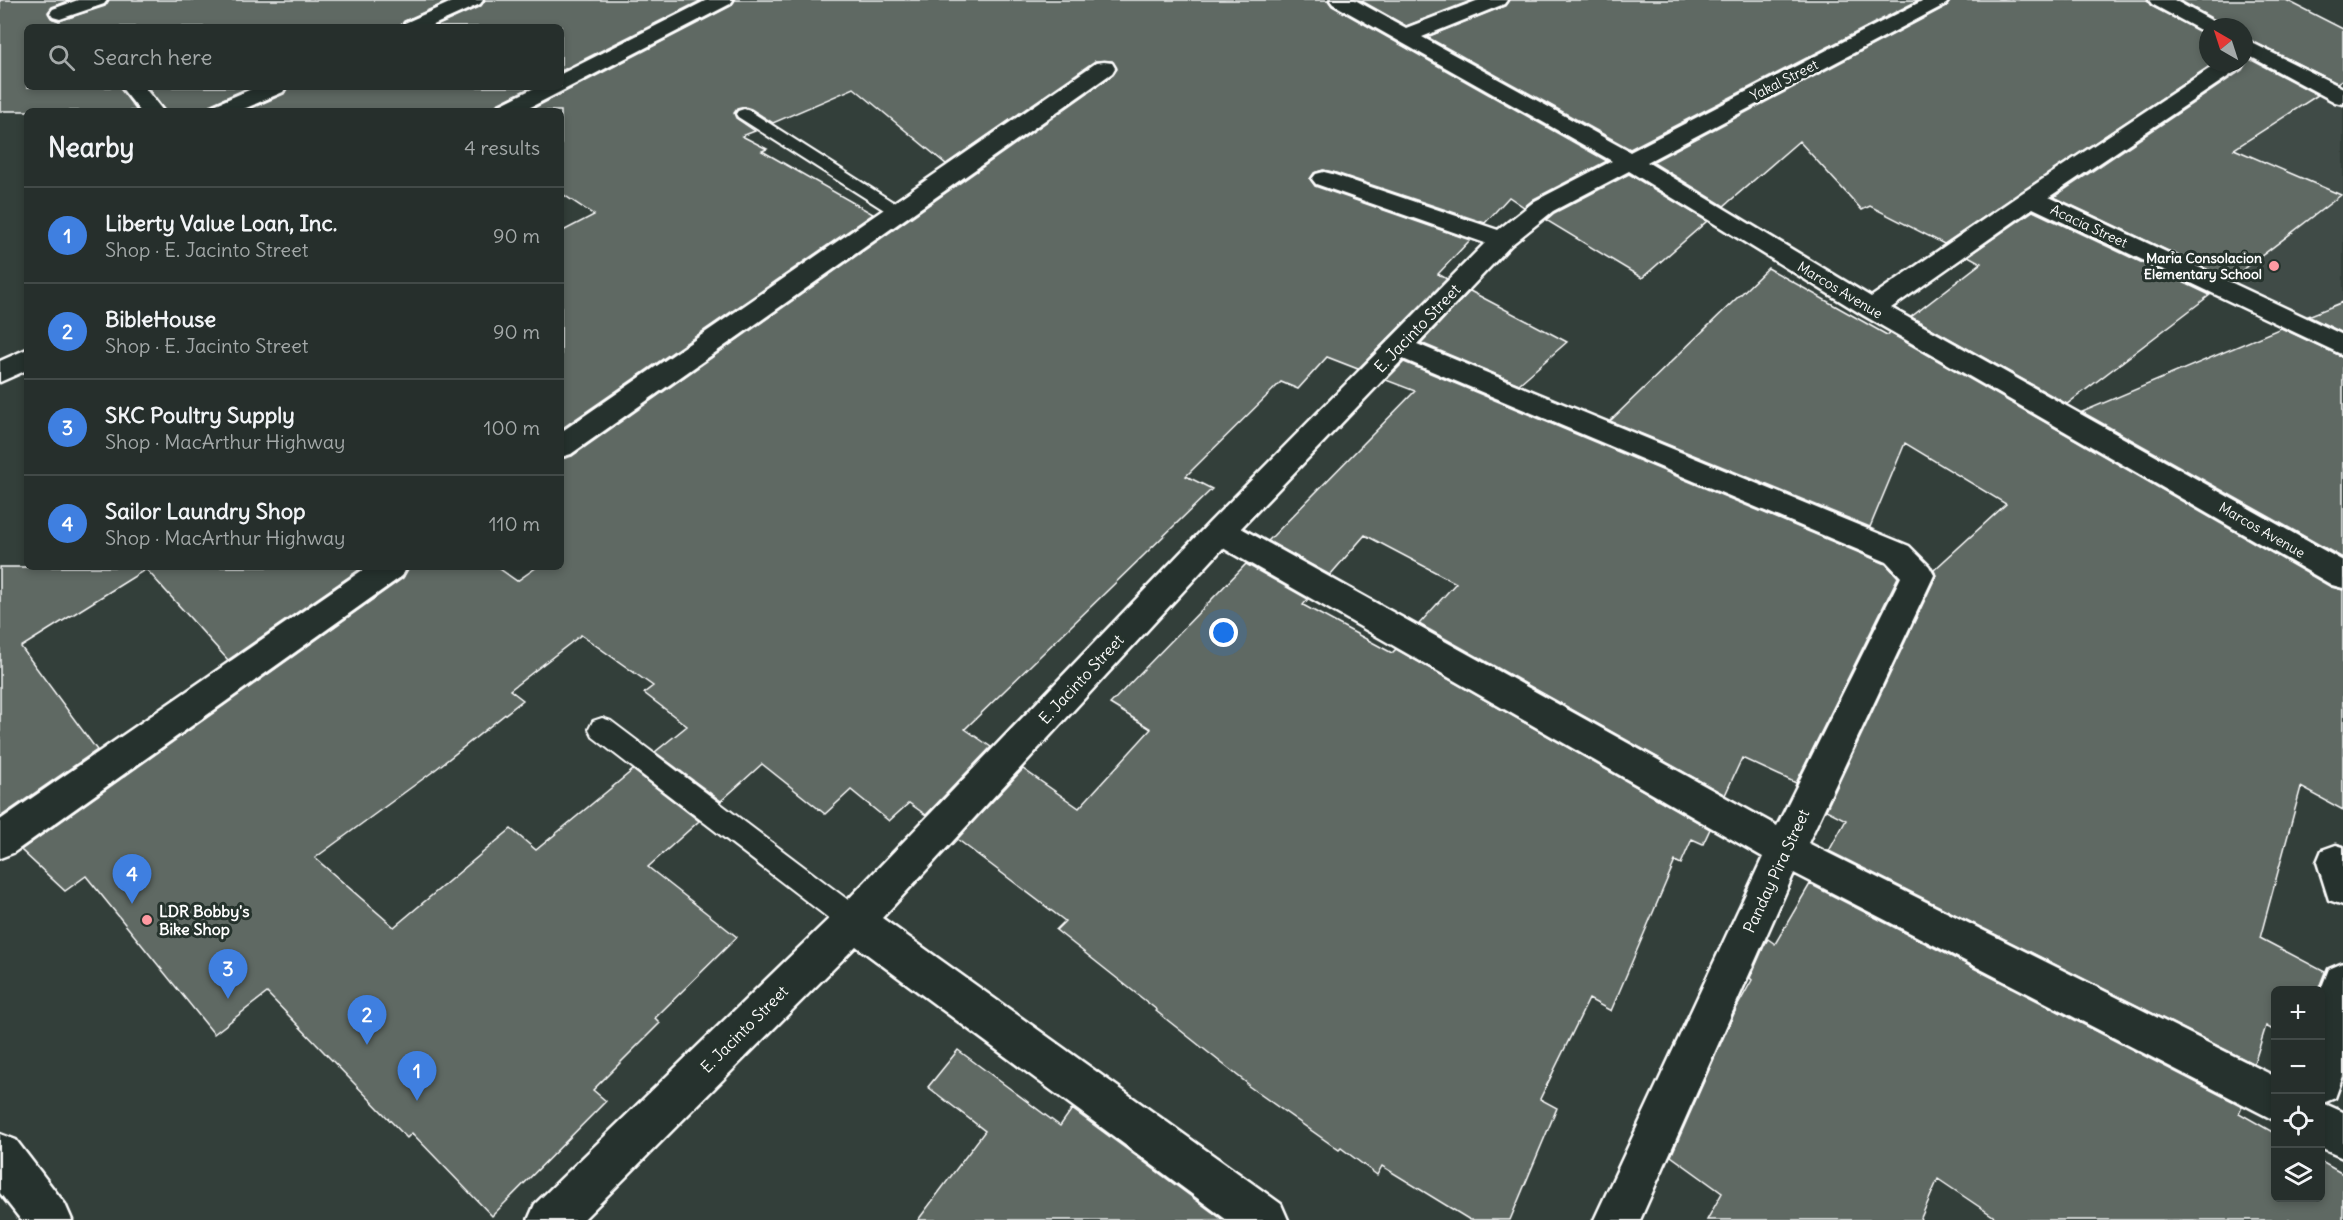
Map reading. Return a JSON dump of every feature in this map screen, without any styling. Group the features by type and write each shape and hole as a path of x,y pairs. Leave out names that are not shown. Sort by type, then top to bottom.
{"main road":[{"path":"60,13 97,0"},
{"path":"419,24 473,0"},
{"path":"564,81 723,0"},
{"name":"Marcos Avenue","path":"1340,0 1629,161 1872,309 2343,576"},
{"path":"1406,36 1497,0"},
{"name":"Yakal Street","path":"1629,161 1939,0"},
{"path":"2159,0 2199,21"},
{"path":"2253,57 2343,97"},
{"path":"564,445 1104,68"},
{"path":"1872,309 2215,72"},
{"path":"134,90 150,108"},
{"path":"227,108 268,90"},
{"path":"512,108 547,90"},
{"name":"E. Jacinto Street","path":"551,1220 854,921 1220,531 1502,240 1544,206 1629,161"},
{"path":"1324,180 1502,240"},
{"name":"Acacia Street","path":"2031,198 2343,346"},
{"name":"Panday Pira Street","path":"1399,346 1898,554 1918,576 1785,850 1617,1220"},
{"path":"1220,531 1785,850 2271,1097"},
{"path":"0,841 387,570"},
{"path":"854,921 1265,1220"},
{"path":"2325,1061 2343,983"},
{"path":"2325,1127 2343,1136"},
{"path":"0,1155 49,1220"}],"lane":[{"path":"744,114 898,211"},
{"path":"602,729 854,921"}],"shaded area":[{"name":"Maria Consolacion Elementary School","path":"2260,61 2343,102 2343,337 2069,195 2244,72 2253,72 2253,66"}],"building":[{"path":"0,0 71,0 52,7 48,12 51,18 59,21 105,6 109,0 451,0 404,21 402,24 24,24 24,90 121,90 135,108 24,108 24,111 0,111"},
{"path":"485,0 702,0 564,69 564,24 441,24 481,6"},
{"path":"735,0 1328,0 1332,6 1607,161 1534,199 1524,207 1509,197 1485,223 1333,172 1323,170 1314,173 1310,179 1315,186 1470,240 1438,274 1447,279 1358,369 1327,357 1298,389 1281,382 1186,476 1212,489 965,729 991,747 926,815 909,803 889,821 851,790 825,814 762,764 721,801 655,752 687,726 644,693 653,686 581,635 510,690 523,700 431,773 315,858 394,927 511,829 536,850 633,770 699,821 648,867 737,937 655,1018 660,1023 593,1090 606,1101 492,1216 412,1133 407,1138 267,993 214,1034 86,876 65,891 21,850 403,578 407,570 501,570 517,581 533,570 564,570 564,458 572,456 1113,75 1117,69 1112,61 1095,61 946,164 854,88 773,123 751,109 745,107 737,109 734,113 736,118 755,131 742,136 767,149 762,151 873,214 564,427 564,230 594,215 564,195 564,108 534,108 731,6"},
{"path":"1360,0 1473,0 1406,26"},
{"path":"1509,0 1919,0 1630,149 1427,37 1505,6"},
{"path":"1951,0 2147,0 2151,6 2199,30 2201,72 1944,244 1870,206 1862,210 1799,141 1724,206 1652,162 1947,6"},
{"path":"2179,0 2286,0 2343,29 2343,79 2337,83 2253,41 2253,18 2212,18"},
{"name":"Maria Consolacion Elementary School","path":"2253,61 2318,95 2234,149 2341,195 2230,280 2054,197 2239,72 2253,72"},
{"path":"149,90 243,90 211,104 209,108 163,108"},
{"path":"286,90 525,90 497,104 495,108 252,108 284,94"},
{"path":"1629,174 1707,221 1642,278 1546,220 1554,213"},
{"path":"2033,211 2210,295 2067,404 1911,317 1981,263 1968,256"},
{"path":"1768,268 1887,335 1890,333 2331,587 2343,590 2343,810 2301,787 2260,938 2325,972 2320,986 2271,986 2271,1029 2266,1026 2254,1064 1829,851 1846,820 1826,810 1936,576 1934,570 2006,504 1905,443 1870,527 1610,421"},
{"path":"1470,291 1567,342 1519,384 1421,343"},
{"path":"2343,302 2343,333 2308,316"},
{"path":"2281,328 2343,357 2343,558 2082,412"},
{"path":"1404,362 1886,564 1898,577 1796,783 1742,758 1725,795 1419,624 1456,583 1365,535 1330,575 1268,541 1415,391 1386,380"},
{"path":"1246,564 1308,599 1303,605 1392,653 1396,649 1710,829 1703,844 1692,839 1681,864 1675,861 1611,1011 1589,999 1540,1099 1557,1108 1510,1220 1470,1220 1382,1166 1377,1175 1341,1148 1339,1150 1247,1085 1056,930 1065,921 957,839 1023,769 1079,808 1151,729 1110,704"},
{"path":"0,567 24,567 24,570 144,570 21,647 97,750 0,817"},
{"path":"147,570 359,570 228,660"},
{"path":"1810,884 2242,1106 2239,1113 2271,1131 2271,1202 2325,1202 2325,1164 2343,1174 2343,1220 1999,1220 1938,1179 1920,1220 1707,1220 1722,1193 1671,1156 1736,1009 1752,980 1750,978 1764,946 1768,939 1775,944"},
{"path":"958,1050 1060,1126 1072,1109 1223,1220 918,1220 985,1131 928,1087"}],"place":[{"name":"Maria Consolacion Elementary School","path":"2274,266"},
{"name":"Sailor Laundry Shop","path":"132,904"},
{"name":"LDR Bobby's Bike Shop","path":"147,920"},
{"name":"SKC Poultry Supply","path":"228,999"},
{"name":"BibleHouse","path":"367,1045"},
{"name":"Liberty Value Loan, Inc.","path":"417,1101"}]}
